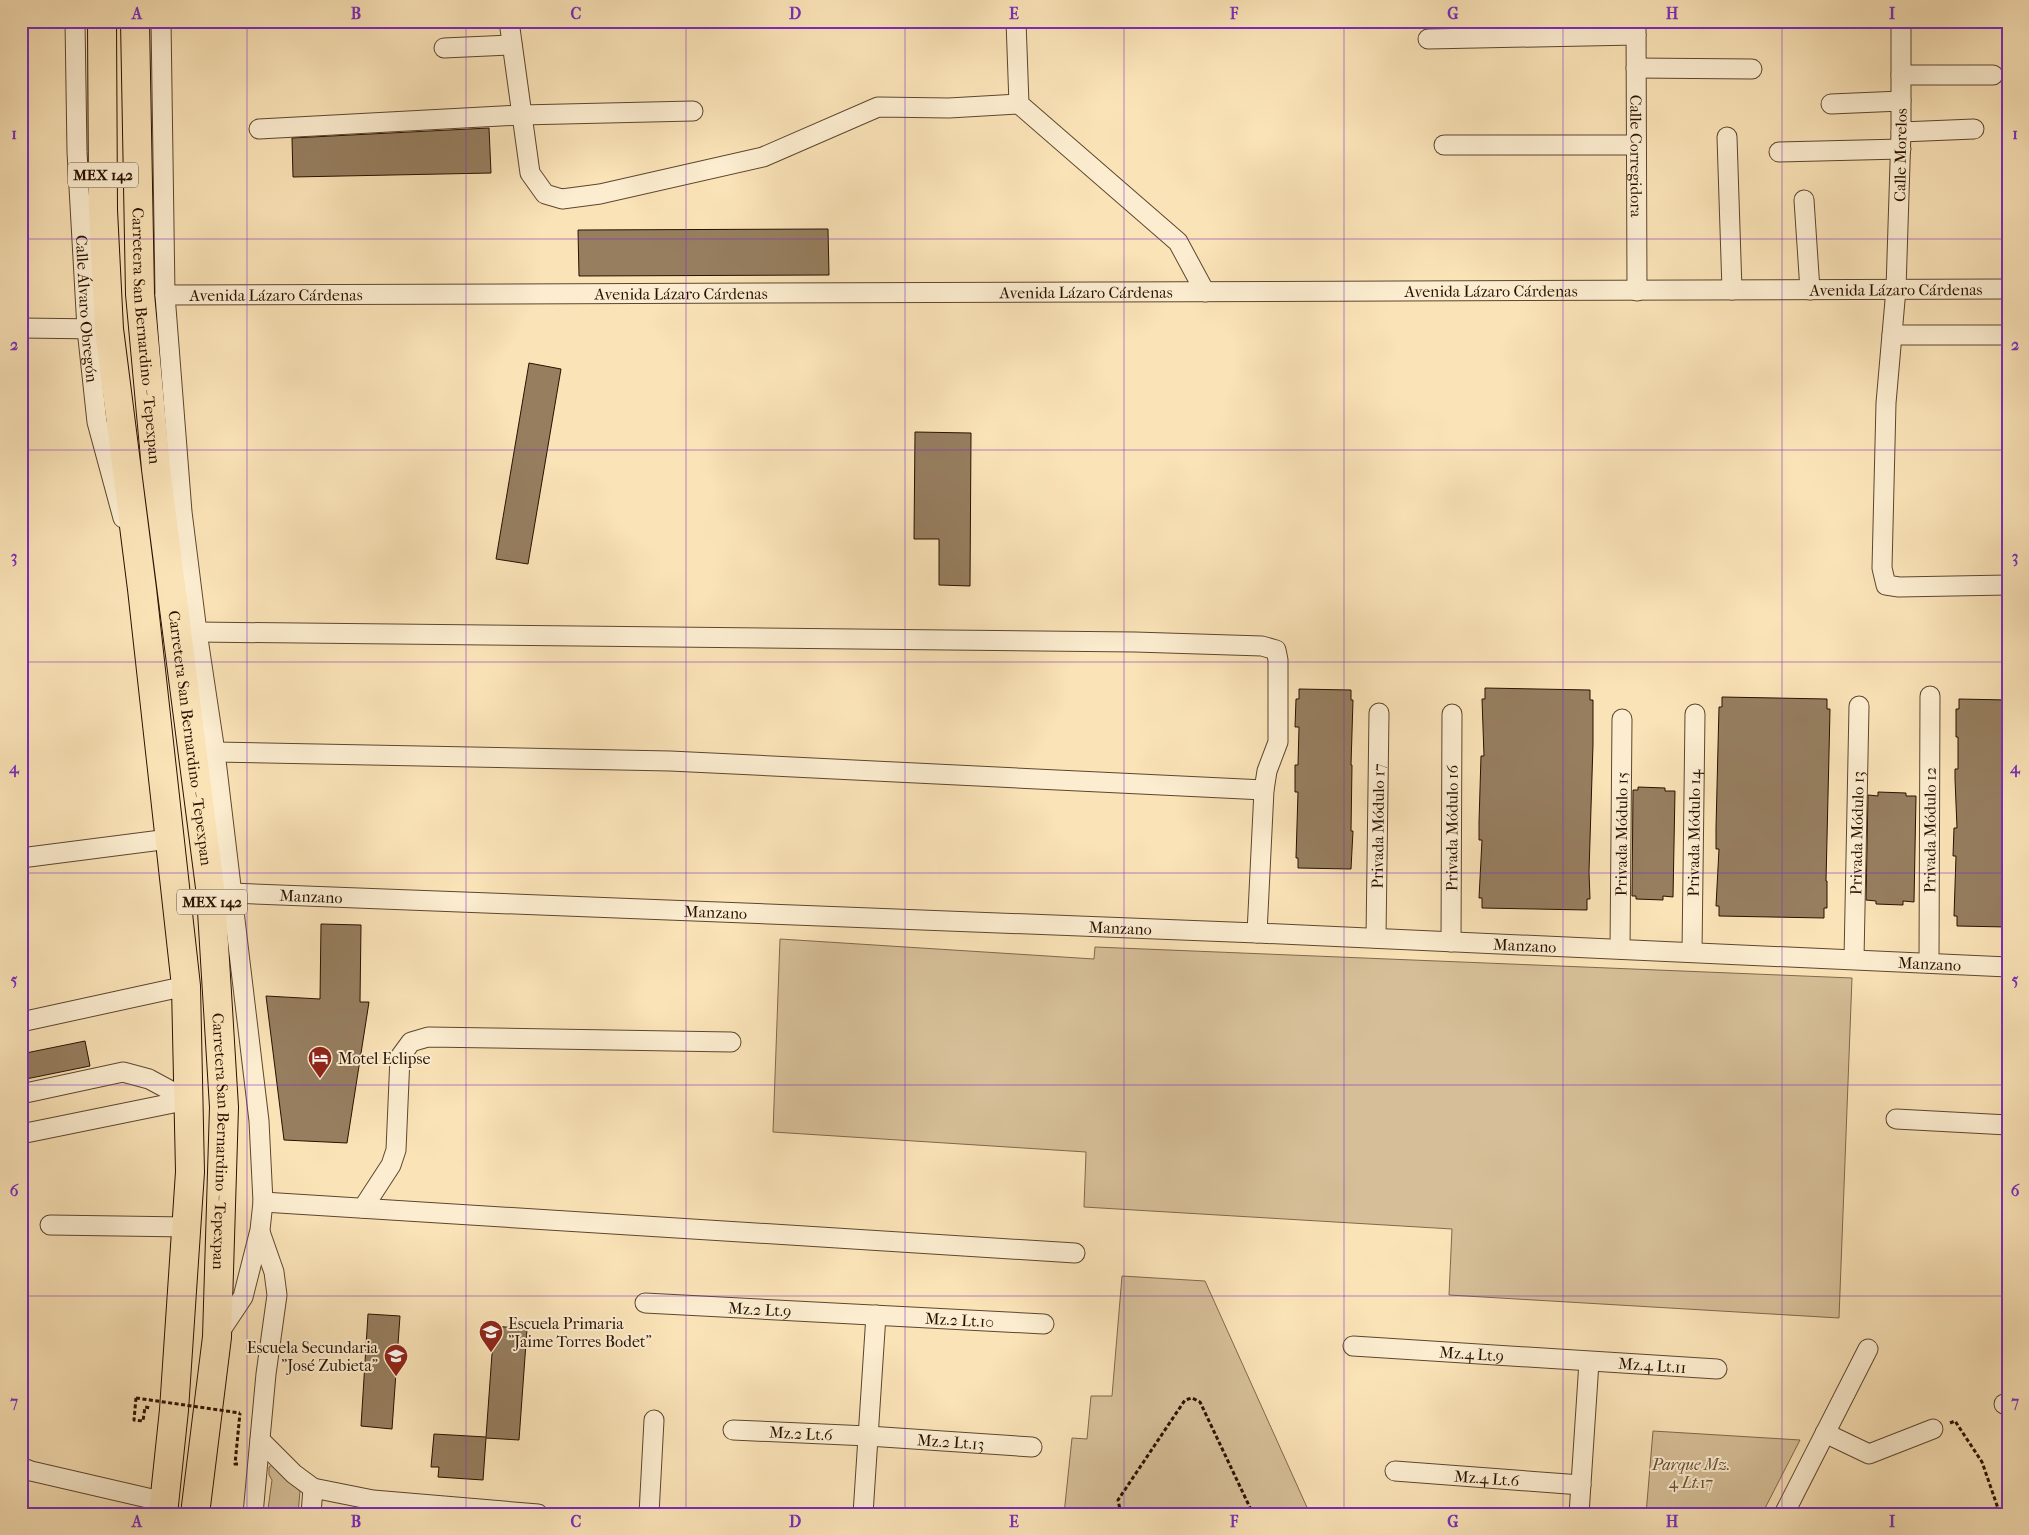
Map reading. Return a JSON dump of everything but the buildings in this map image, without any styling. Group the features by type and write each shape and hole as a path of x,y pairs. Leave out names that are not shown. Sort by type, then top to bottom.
{"highway":[{"name":"Carretera San Bernardino - Tepexpan","path":"102,21 103,210 98,329 142,589 186,986 190,1172 164,1508"},
{"name":"Carretera San Bernardino - Tepexpan","path":"135,21 140,294 156,469 211,895 224,1107 217,1337 196,1514"}],"street":[{"name":"Calle Álvaro Obregón","path":"75,21 77,152 98,329"},
{"path":"161,21 165,295 182,512 197,632 216,752 259,1121 263,1202 260,1230 243,1297 217,1337"},
{"path":"509,21 530,173 545,194 562,199 600,194 763,158 878,107 949,108 1019,104 1178,242 1205,292"},
{"path":"1016,21 1019,104"},
{"name":"Calle Morelos","path":"1901,21 1901,140 1896,290 1886,403 1882,568 1886,584 1899,587 2008,585"},
{"path":"1428,39 1636,28"},
{"name":"Calle Corregidora","path":"1636,28 1637,291"},
{"path":"444,48 512,45"},
{"path":"1636,68 1752,69"},
{"path":"1901,75 1993,75"},
{"path":"1831,104 1901,101"},
{"path":"259,129 522,115 693,111"},
{"path":"1779,152 1901,140 1974,129"},
{"path":"1726,137 1732,290"},
{"path":"1444,145 1636,145"},
{"path":"1804,200 1810,290"},
{"name":"Avenida Lázaro Cárdenas","path":"165,295 2008,289"},
{"path":"21,328 98,329"},
{"path":"1892,335 2008,335"},
{"path":"197,632 1134,642 1262,646 1276,650 1278,660 1278,742 1267,771 1264,790 1257,933"},
{"name":"Privada Módulo 12","path":"1929,962 1930,696"},
{"name":"Privada Módulo 13","path":"1854,960 1860,706"},
{"name":"Privada Módulo 17","path":"1376,938 1379,713"},
{"name":"Privada Módulo 16","path":"1451,942 1452,714"},
{"name":"Privada Módulo 14","path":"1692,952 1695,714"},
{"name":"Privada Módulo 15","path":"1620,949 1622,719"},
{"path":"216,752 670,761 1034,777 1264,790"},
{"path":"21,858 169,840"},
{"name":"Manzano","path":"232,893 1257,933 2008,967"},
{"path":"21,1022 186,986"},
{"path":"363,1208 391,1165 396,1150 400,1057 410,1042 428,1037 730,1042"},
{"path":"21,1094 123,1072 149,1079 188,1100"},
{"path":"21,1134 188,1100"},
{"path":"1896,1119 2008,1125"},
{"path":"263,1202 1075,1253"},
{"path":"50,1225 187,1227"},
{"path":"253,1514 266,1374 277,1295 274,1272 260,1230"},
{"name":"Mz.2 Lt.9","path":"644,1303 876,1315"},
{"path":"863,1514 876,1315"},
{"name":"Mz.2 Lt.10","path":"876,1315 1044,1324"},
{"name":"Mz.4 Lt.9","path":"1353,1346 1589,1362"},
{"path":"1784,1514 1868,1349"},
{"path":"1578,1514 1589,1362"},
{"name":"Mz.4 Lt.11","path":"1589,1362 1717,1369"},
{"path":"649,1514 654,1420"},
{"path":"1825,1433 1869,1454 1933,1429"},
{"name":"Mz.2 Lt.6","path":"733,1430 868,1436"},
{"name":"Mz.2 Lt.13","path":"868,1436 1032,1447"},
{"path":"260,1440 294,1474 313,1488 404,1508 538,1514"},
{"path":"21,1467 164,1508"},
{"name":"Mz.4 Lt.6","path":"1395,1471 1581,1485"},
{"path":"311,1514 313,1488"}],"path":[{"path":"144,1407 143,1421 134,1420 136,1398 240,1413 235,1464"},
{"path":"1121,1514 1118,1500 1185,1400 1192,1398 1200,1402 1253,1514"},
{"path":"1933,1429 1955,1421 1982,1462 2000,1514"}],"green space":[{"path":"780,939 1094,959 1095,947 1852,978 1839,1318 1449,1295 1452,1229 1084,1207 1086,1152 773,1132"},
{"path":"1122,1276 1205,1281 1310,1514 1064,1514 1072,1438 1087,1439 1091,1396 1112,1396"},
{"name":"Parque Mz. 4 Lt.17","path":"1653,1431 1800,1440 1762,1514 1646,1514"},
{"path":"272,1465 300,1491 298,1514 263,1514 268,1509 272,1480 269,1475 269,1467"}],"place":[{"name":"Motel Eclipse","path":"320,1079"},
{"name":"Escuela Primaria \"Jaime Torres Bodet\"","path":"491,1353"},
{"name":"Escuela Secundaria \"José Zubieta\"","path":"396,1377"}]}
